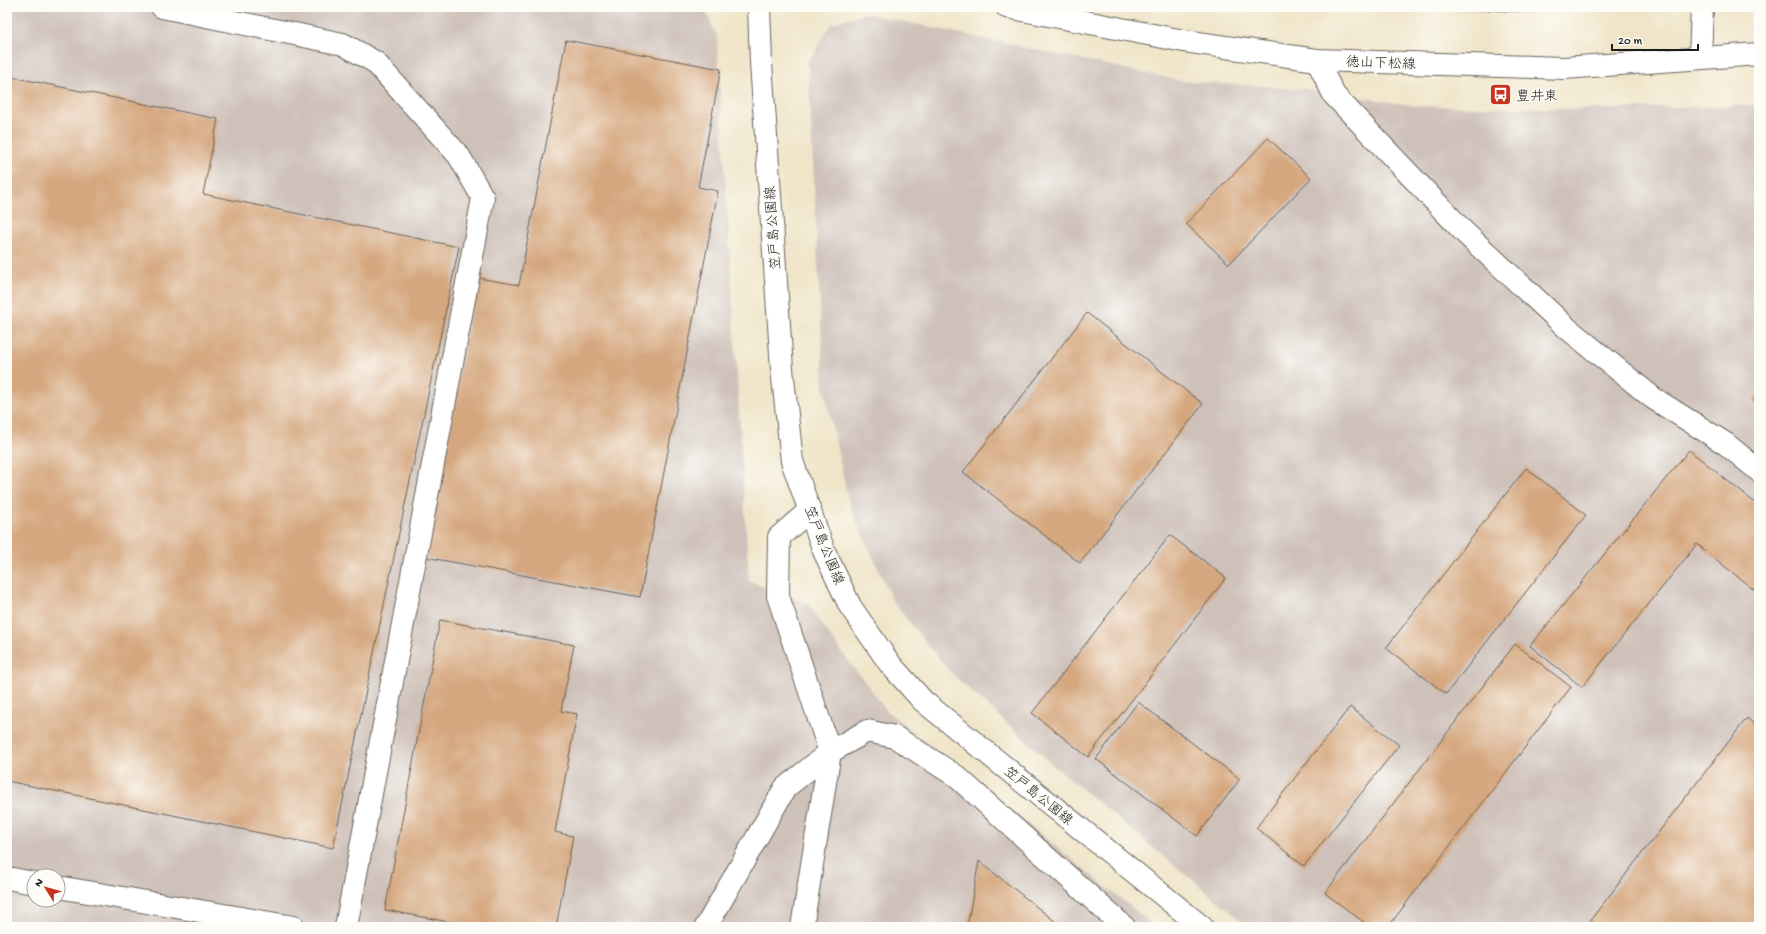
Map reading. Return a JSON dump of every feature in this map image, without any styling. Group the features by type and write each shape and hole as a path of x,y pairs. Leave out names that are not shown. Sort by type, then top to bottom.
{"main road":[{"path":"162,7 343,44 375,62 459,156 483,198 346,927"},
{"name":"笠戸島公園線","path":"759,7 761,63 782,369 792,461 824,551 850,606 890,664 923,701 1202,927"},
{"name":"徳山下松線","path":"1007,7 1184,41 1317,60 1564,68 1759,54"},
{"path":"1700,58 1702,7"},
{"path":"1317,60 1334,95 1464,232 1567,328 1653,398 1726,444 1759,471"},
{"path":"802,927 830,752 778,596 779,537 810,510"},
{"path":"706,927 785,788 830,752 867,731 896,737 956,776 1124,927"},
{"path":"7,878 26,881"},
{"path":"66,888 294,927"}],"shaded area":[{"path":"7,7 704,7 717,36 749,581 809,604 829,635 887,711 1156,927 7,927"},
{"path":"864,13 1182,81 1304,89 1417,106 1598,109 1759,105 1759,927 1249,927 1052,764 951,673 893,602 849,504 824,388 808,62 831,24"}],"building":[{"path":"1536,7 1536,12 1428,8"},
{"path":"566,40 721,69 698,187 718,191 640,597 425,557 478,278 519,285"},
{"path":"7,76 218,119 203,194 459,247 333,848 7,781"},
{"path":"1268,138 1311,178 1229,264 1186,224"},
{"path":"1087,313 1203,404 1080,563 963,472"},
{"path":"1759,393 1759,406 1752,401"},
{"path":"1689,450 1759,506 1759,594 1697,544 1582,687 1530,646"},
{"path":"1526,468 1586,515 1446,694 1386,648"},
{"path":"1170,535 1226,578 1088,757 1032,713"},
{"path":"440,620 574,645 561,711 577,714 555,832 573,836 556,927 476,927 385,910"},
{"path":"1515,644 1571,687 1388,927 1370,927 1325,893"},
{"path":"1138,702 1240,779 1197,836 1096,759"},
{"path":"1350,707 1399,745 1304,866 1256,828"},
{"path":"1747,718 1759,728 1759,927 1585,927"},
{"path":"979,861 1062,927 967,927"}],"place":[{"name":"豊井東","path":"1501,95"}]}
